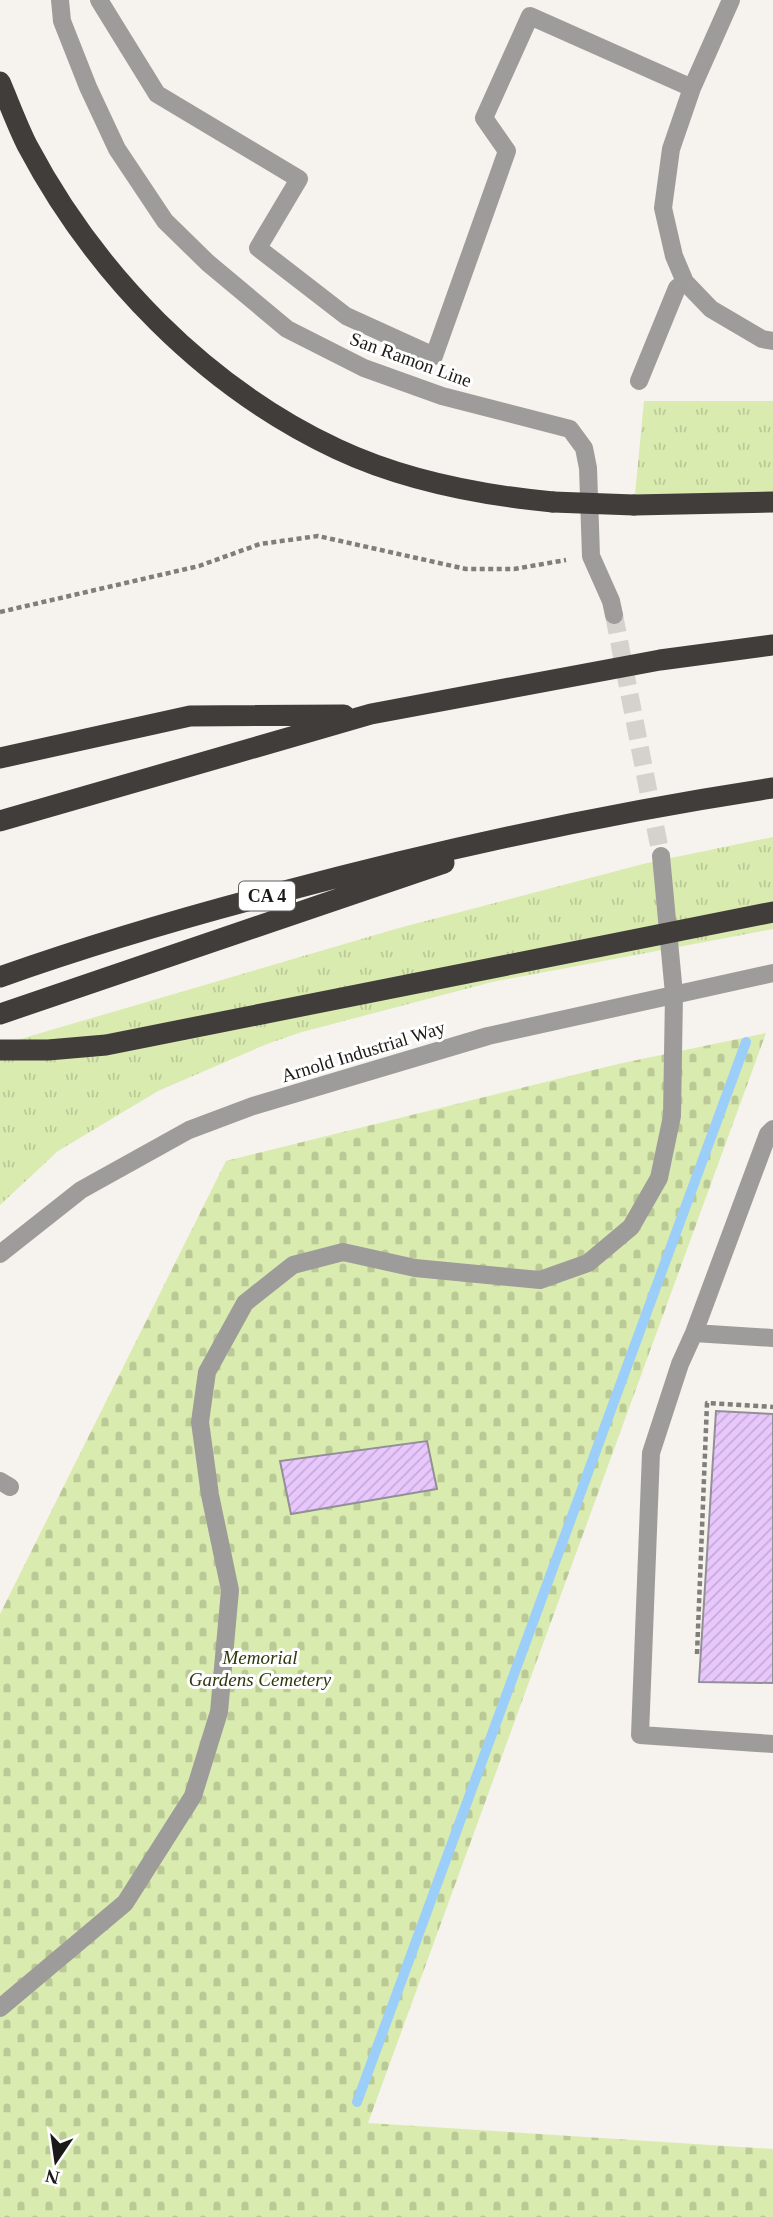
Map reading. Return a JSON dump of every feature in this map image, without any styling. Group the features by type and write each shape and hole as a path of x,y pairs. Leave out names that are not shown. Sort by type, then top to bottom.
{"highway":[{"path":"0,82 26,144 61,205 110,269 161,324 222,380 286,422 339,450 390,469 445,486 495,497 635,505 773,502"},
{"path":"0,821 371,714 660,660 773,645"},
{"path":"0,758 190,716 371,714"},
{"name":"CA 4","path":"0,977 59,956 230,905 373,867 645,808 773,788"},
{"path":"0,1014 538,830"},
{"path":"0,1050 82,1047 164,1034 773,912"}],"street":[{"name":"San Ramon Line","path":"60,0 62,21 88,87 117,149 165,220 208,263 287,329 364,368 442,396 570,429 584,448 591,556 611,601 614,615"},
{"path":"99,0 157,94 299,179 258,248 346,316 435,356 507,151 484,117 530,16 692,88"},
{"path":"731,0 692,88 671,149 663,208 674,256 685,282 711,309 762,339 773,341"},
{"path":"639,381 677,288 685,282"},
{"path":"0,2008 125,1903 193,1796 219,1712 230,1590 210,1495 200,1422 207,1372 245,1303 293,1265 343,1252 415,1268 540,1280 588,1263 631,1227 659,1178 672,1116 674,994 662,856"},
{"name":"Arnold Industrial Way","path":"0,1254 81,1189 202,1125 253,1106 488,1036 773,974"},
{"path":"773,1129 768,1134 680,1364 651,1453 640,1735 773,1744"},
{"path":"694,1333 773,1338"}],"path":[{"path":"0,612 199,566 260,544 318,536 466,569 514,569 591,556"},
{"path":"697,1654 707,1404 773,1407"}],"green space":[{"path":"644,401 773,401 773,502 634,505"},
{"path":"773,837 773,929 492,982 302,1032 267,1044 158,1091 58,1151 0,1205 0,1045 399,928 647,863"},
{"name":"Memorial Gardens Cemetery","path":"766,1033 368,2123 773,2149 773,2217 0,2217 0,1614 226,1161 618,1064"}],"building":[{"path":"716,1411 773,1414 773,1683 699,1682"},
{"path":"427,1441 437,1489 291,1514 280,1461"}],"waterway":[{"path":"357,2102 746,1042"}],"tunnel":[{"path":"614,615 661,856"}]}
